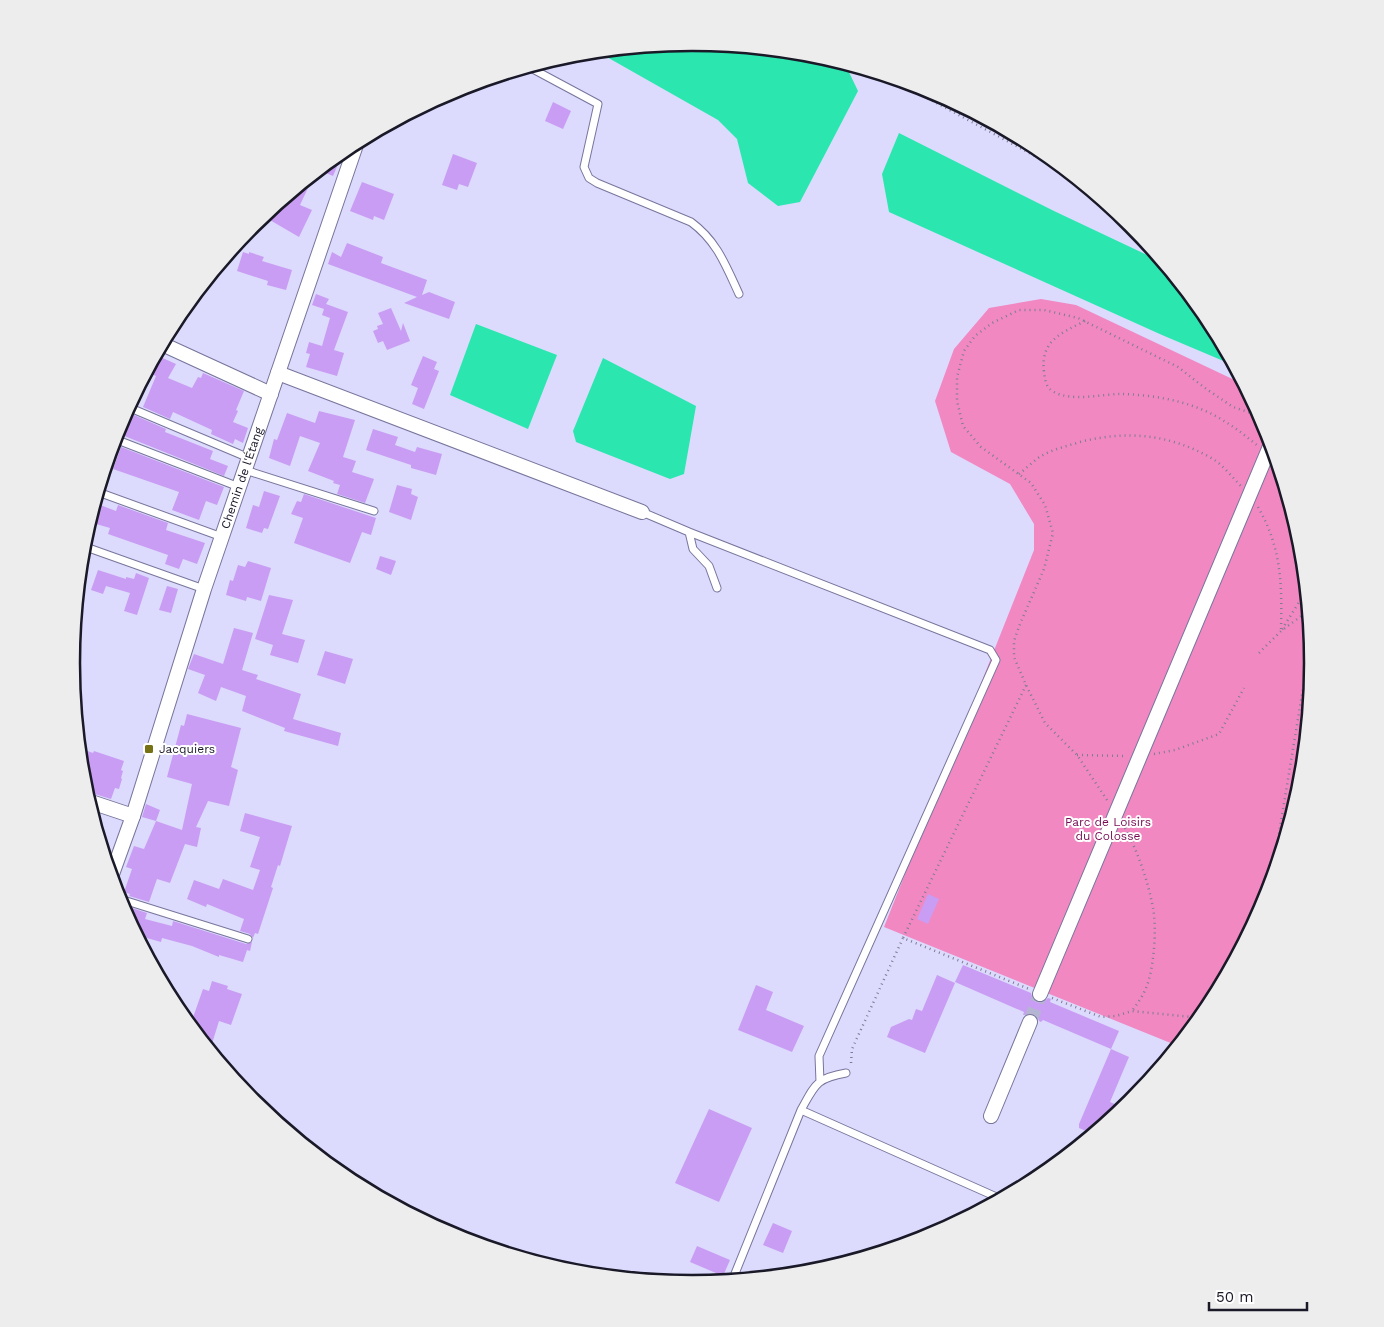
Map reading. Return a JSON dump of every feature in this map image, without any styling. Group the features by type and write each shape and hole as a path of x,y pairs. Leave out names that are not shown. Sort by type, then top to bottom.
{"street":[{"name":"Chemin de l'Étang","path":"115,867 133,816 204,589 353,153"},
{"path":"168,347 270,394"},
{"path":"278,373 642,512"},
{"path":"1040,994 1267,453"},
{"path":"97,804 133,816"},
{"path":"991,1116 1030,1022"}],"lane":[{"path":"537,71 598,104 584,167 589,178 691,222 702,230 716,246 739,294"},
{"path":"134,411 247,464 374,511"},
{"path":"121,442 239,487"},
{"path":"104,494 222,537"},
{"path":"642,512 990,650 996,660 819,1056 820,1082"},
{"path":"689,532 693,549 709,566 717,588"},
{"path":"91,549 204,589"},
{"path":"128,901 248,939"},
{"path":"735,1274 802,1110 814,1087 827,1076 846,1072"},
{"path":"802,1110 995,1196"}],"path":[{"path":"933,101 1034,155"},
{"path":"1132,1011 1147,987 1154,956 1154,909 1146,879 1132,841 1116,813 1077,755 1045,723 1014,657 1014,641 1044,569 1054,533 1045,505 1031,483 981,447 963,426 956,401 957,377 964,351 975,336 992,323 1019,310 1044,310 1078,318 1178,367 1204,388 1233,407 1250,413"},
{"path":"1085,321 1064,332 1049,343 1044,356 1043,370 1045,383 1052,391 1063,395 1084,396 1144,395 1179,402 1223,420 1264,445"},
{"path":"1019,474 1042,455 1064,446 1093,439 1119,436 1144,436 1174,441 1214,460 1250,494 1263,516 1277,551 1282,590 1281,631"},
{"path":"1281,631 1301,599"},
{"path":"1258,653 1281,631 1302,615"},
{"path":"851,1063 852,1049 903,938 1026,685"},
{"path":"1278,839 1303,686"},
{"path":"1077,755 1140,756 1175,750 1219,734 1244,688"},
{"path":"903,938 1101,1017 1116,1016 1132,1011 1192,1017"}],"green space":[{"name":"Parc de Loisirs du Colosse","path":"1041,299 1076,305 1234,380 1258,429 1283,505 1299,584 1303,623 1303,704 1292,783 1272,860 1258,898 1222,970 1201,1004 1172,1043 884,927 1034,550 1034,524 1010,484 951,452 935,401 954,349 989,308"}],"shaded area":[{"path":"692,51 772,56 849,72 858,91 800,202 778,206 748,183 737,139 718,120 607,57"},
{"path":"899,133 1054,211 1147,255 1178,291 1201,323 1224,361 889,212 882,174"},
{"path":"476,324 557,355 528,429 450,395"},
{"path":"603,358 696,406 684,474 670,479 576,442 573,431"}],"building":[{"path":"553,102 571,111 563,129 545,121"},
{"path":"453,154 477,163 468,187 459,184 457,190 442,185"},
{"path":"338,164 333,176 326,173"},
{"path":"362,182 394,194 384,220 374,216 373,220 350,211"},
{"path":"309,186 300,205 312,210 299,237 270,220"},
{"path":"347,243 383,257 381,263 427,280 422,295 429,292 455,302 449,319 404,303 417,297 328,264 332,252 341,257"},
{"path":"243,252 264,257 262,261 292,270 286,290 267,285 268,281 237,271"},
{"path":"316,294 329,299 326,304 348,312 334,350 344,353 337,376 306,367 310,354 306,353 309,342 322,346 330,318 322,315 324,309 312,305"},
{"path":"391,308 401,331 403,323 410,341 387,350 383,341 378,343 373,331 378,329 377,326 383,324 378,313"},
{"path":"423,356 437,362 434,369 439,371 424,409 412,404 418,388 411,385"},
{"path":"162,358 176,364 168,378 192,388 198,377 201,378 203,373 244,391 233,422 248,428 243,443 235,439 233,444 211,434 212,430 173,412 170,419 143,407 156,376 153,375"},
{"path":"319,411 355,420 343,457 356,461 352,472 374,479 365,503 337,494 340,485 308,471 320,443 300,436 290,466 269,458 274,439 277,440 287,413 315,423"},
{"path":"133,415 166,429 165,432 213,451 210,459 228,466 224,476 124,436"},
{"path":"373,429 398,437 395,445 415,452 417,447 442,454 436,475 411,468 411,465 366,450"},
{"path":"121,447 224,487 217,505 206,501 199,520 172,510 179,492 113,469"},
{"path":"397,485 412,489 411,494 418,497 411,520 389,512"},
{"path":"264,491 280,496 268,529 264,528 262,533 246,528 253,505 259,507"},
{"path":"304,494 376,518 371,535 362,532 350,563 294,543 303,518 291,514 297,501 301,502"},
{"path":"101,505 116,511 118,505 168,523 166,530 205,543 197,564 183,559 179,569 165,564 168,555 108,534 110,528 97,524"},
{"path":"380,556 396,561 391,575 376,569"},
{"path":"248,561 271,568 261,601 247,597 246,601 226,595 230,580 233,581 238,565 245,567"},
{"path":"98,570 126,579 126,577 134,579 136,573 149,578 137,615 124,611 130,593 106,586 103,594 91,590"},
{"path":"167,586 178,589 171,613 159,610"},
{"path":"269,595 293,600 282,634 305,640 298,663 270,655 273,645 255,639"},
{"path":"234,628 253,633 242,670 258,675 256,679 301,694 293,719 341,733 338,746 284,731 285,728 242,711 246,696 221,687 216,701 198,693 205,675 188,669 194,654 223,664"},
{"path":"325,651 353,659 345,684 317,675"},
{"path":"187,714 241,728 231,767 238,770 229,806 208,801 196,827 201,828 197,847 185,844 170,883 157,879 149,902 129,896 130,894 124,892 132,869 126,867 134,846 144,849 156,821 182,830 192,784 167,777 181,725 184,726"},
{"path":"86,751 93,753 94,751 124,761 119,789 115,788 111,799 95,794"},
{"path":"146,804 160,810 156,821 142,817"},
{"path":"245,813 292,826 280,866 278,865 271,887 273,888 258,934 255,933 253,938 250,934 240,931 244,919 207,904 206,907 187,899 194,880 219,889 223,879 253,890 260,870 250,867 260,837 240,831"},
{"path":"928,894 939,899 928,924 917,919"},
{"path":"130,907 147,913 145,919 172,926 173,921 246,944 252,942 250,951 247,950 243,962 219,955 219,957 192,946 162,938 161,942 145,937"},
{"path":"963,965 1031,993 1036,1002 1042,1003 1048,998 1051,999 1050,1002 1119,1031 1111,1049 1043,1020 1041,1022 1033,1014 1023,1015 1024,1012 955,982"},
{"path":"937,975 955,983 925,1053 887,1037 891,1027 909,1019 912,1020 916,1009 922,1011"},
{"path":"212,981 228,986 227,989 242,994 231,1025 219,1021 212,1043 193,1018 203,989 209,991"},
{"path":"756,985 773,992 766,1010 804,1026 792,1052 738,1030"},
{"path":"1111,1049 1129,1057 1110,1102 1116,1105 1087,1131 1079,1128 1079,1124"},
{"path":"709,1109 752,1128 719,1202 675,1183"},
{"path":"773,1223 792,1231 783,1253 763,1245"},
{"path":"697,1246 730,1260 724,1274 720,1275 690,1262"}],"tunnel":[{"path":"1030,1022 1040,994"}],"place":[{"name":"Jacquiers","path":"149,749"}]}
